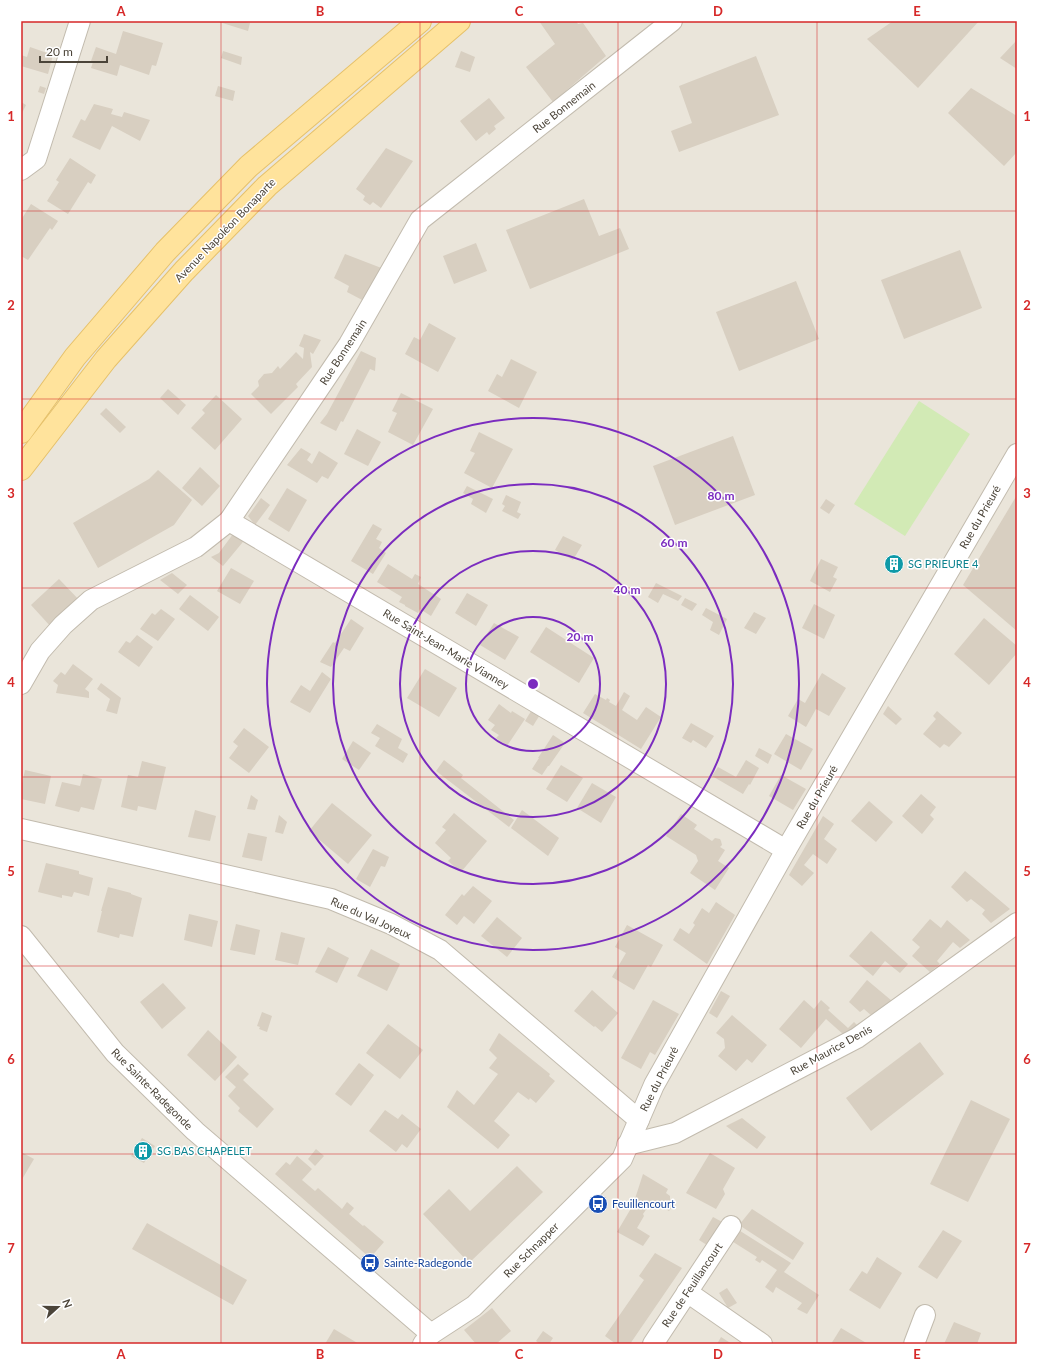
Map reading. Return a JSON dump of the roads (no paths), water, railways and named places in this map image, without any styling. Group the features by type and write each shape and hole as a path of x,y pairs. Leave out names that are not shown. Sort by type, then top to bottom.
{"main road":[{"path":"21,432 75,357 165,252 249,166 420,21"},
{"name":"Avenue Napoléon Bonaparte","path":"21,469 106,359 195,259 267,186 459,21"}],"street":[{"path":"21,170 36,159 80,21"},
{"name":"Rue Bonnemain","path":"21,684 40,652 63,625 91,600 196,547 229,520 349,344 420,220 672,21"},
{"name":"Rue du Prieuré","path":"627,1145 654,1085 786,850 1017,454"},
{"name":"Rue Saint-Jean-Marie Vianney","path":"229,520 786,850"},
{"name":"Rue du Val Joyeux","path":"21,830 331,899 391,924 440,950 639,1120"},
{"name":"Rue Maurice Denis","path":"627,1145 675,1133 857,1038 1017,923"},
{"name":"Rue Sainte-Radegonde","path":"21,936 115,1053 194,1131 427,1339"},
{"name":"Rue Schnapper","path":"427,1339 474,1306 622,1159 627,1145"},
{"name":"Rue de Feuillancourt","path":"652,1344 732,1226"},
{"path":"687,1292 762,1344"},
{"path":"914,1344 925,1315"}],"place":[{"name":"SG PRIEURE 4","path":"894,564"},
{"name":"SG BAS CHAPELET","path":"143,1151"},
{"name":"Feuillencourt","path":"598,1204"},
{"name":"Sainte-Radegonde","path":"370,1263"}]}
